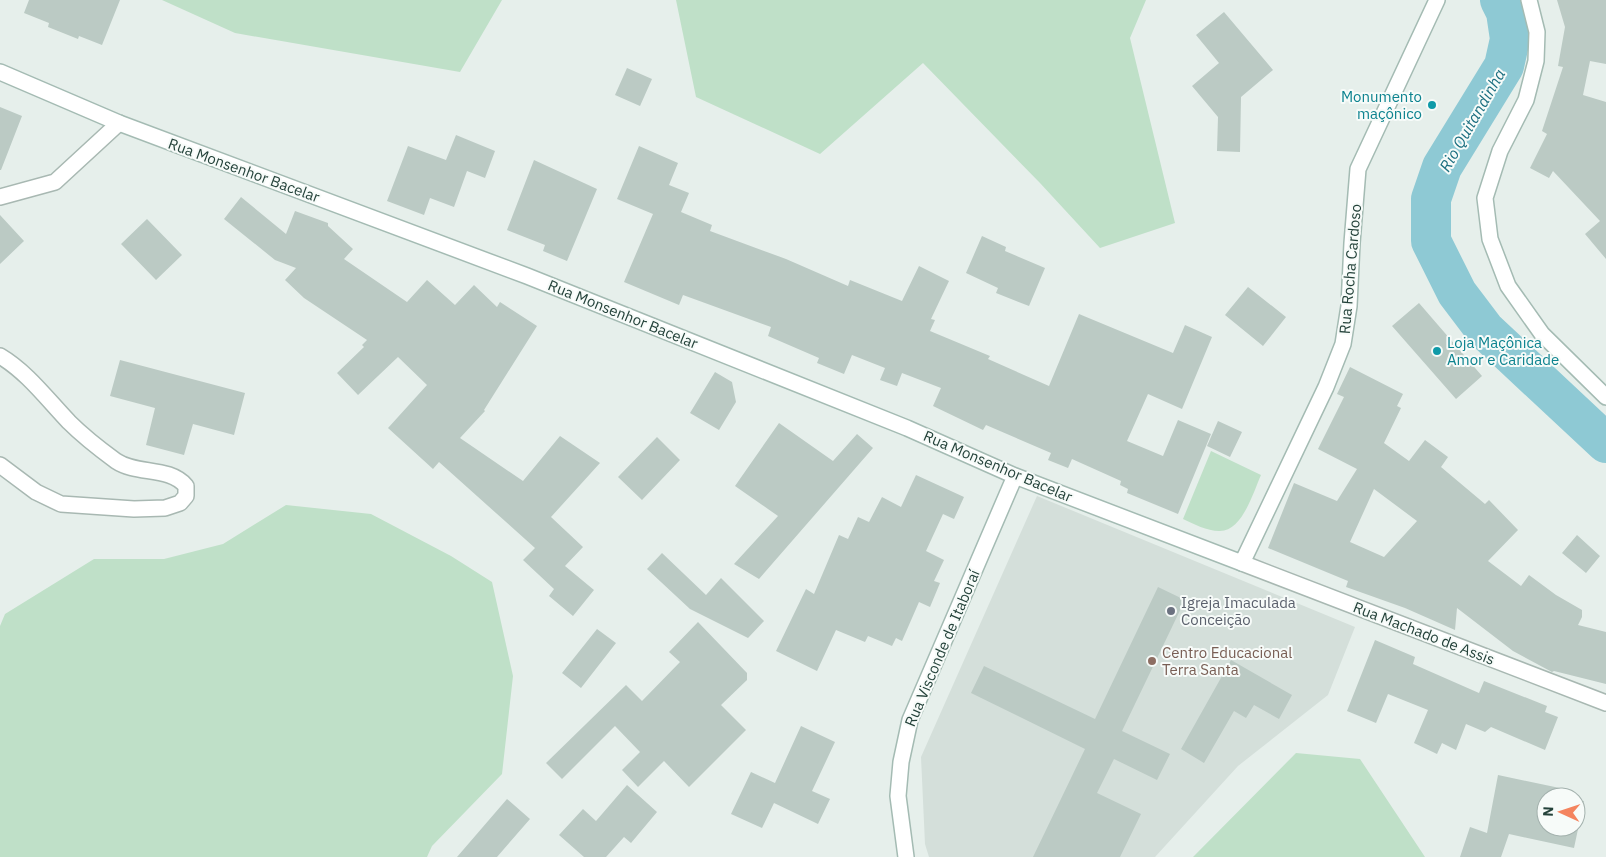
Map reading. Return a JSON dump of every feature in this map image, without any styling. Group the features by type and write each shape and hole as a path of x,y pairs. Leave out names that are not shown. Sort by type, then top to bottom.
{"main road":[{"name":"Rua Rocha Cardoso","path":"1242,563 1326,388 1343,344 1350,306 1352,243 1358,169 1437,0"},
{"path":"1529,0 1537,32 1536,61 1526,100 1500,151 1485,198 1490,239 1508,286 1542,334 1606,397"},
{"name":"Rua Monsenhor Bacelar","path":"0,72 119,123 527,276 907,428 1015,476 1242,563"},
{"path":"0,197 55,182 119,123"},
{"path":"0,356 9,361 28,378 71,424 118,462 133,468 163,473 180,479 186,486 186,496 180,503 165,508 134,509 61,504 36,492 0,464"},
{"name":"Rua Visconde de Itaboraí","path":"906,857 898,796 901,762 910,720 1015,476"},
{"name":"Rua Machado de Assis","path":"1242,563 1606,703"}],"shaded area":[{"name":"Centro Educacional Terra Santa","path":"1037,496 1355,627 1328,695 1238,766 1155,857 929,857 925,844 921,757"}],"green space":[{"path":"162,0 502,0 460,72 235,33"},
{"path":"676,0 1146,0 1130,38 1175,223 1100,248 1040,183 923,63 820,154 696,97"},
{"path":"1211,451 1261,475 1246,510 1234,525 1227,530 1214,531 1205,529 1183,519"},
{"path":"286,505 371,514 451,556 492,582 513,676 502,774 432,846 427,857 0,857 0,626 5,614 94,559 164,559 223,544"},
{"path":"1296,753 1360,759 1425,857 1193,857"}],"building":[{"path":"29,0 120,0 102,45 79,36 78,39 48,27 49,23 24,13"},
{"path":"1557,0 1606,0 1606,64 1590,61 1583,95 1606,102 1606,259 1585,234 1600,221 1553,171 1549,178 1530,168 1547,134 1542,131 1563,67 1558,66 1565,27"},
{"path":"1224,12 1273,70 1241,97 1240,152 1217,151 1218,117 1192,86 1219,63 1196,35"},
{"path":"627,68 652,79 640,106 615,95"},
{"path":"0,107 22,116 1,170 0,170"},
{"path":"456,135 495,151 485,178 467,171 454,207 430,198 424,215 387,201 408,146 446,160"},
{"path":"639,146 678,163 669,185 689,193 681,212 712,225 710,231 786,259 848,286 850,280 902,301 919,266 949,281 931,319 935,320 930,331 990,356 988,359 1049,386 1079,314 1173,353 1185,325 1212,337 1182,409 1148,394 1127,441 1163,456 1178,420 1211,434 1178,514 1127,493 1128,489 1120,485 1121,481 1072,459 1068,468 1048,460 1051,453 986,425 983,430 933,406 941,388 902,373 897,386 880,380 885,368 852,355 844,374 817,363 819,358 768,336 771,327 683,295 679,305 624,282 653,214 617,199"},
{"path":"534,160 597,189 567,261 543,251 545,245 507,230"},
{"path":"241,197 286,234 295,211 328,223 328,226 353,249 344,259 407,302 427,280 455,305 474,285 497,307 500,302 537,326 485,411 460,438 523,481 560,436 600,463 551,517 583,547 565,566 594,590 573,616 549,596 554,589 523,560 535,548 439,462 433,469 388,428 427,385 398,357 358,395 337,373 364,347 362,345 367,340 304,298 285,280 296,268 275,260 224,219"},
{"path":"0,215 24,241 0,264"},
{"path":"147,219 182,255 156,280 121,244"},
{"path":"982,236 1006,247 1005,251 1045,268 1029,306 996,293 998,288 966,273"},
{"path":"1248,287 1286,317 1263,346 1225,315"},
{"name":"Loja Maçônica Amor e Caridade","path":"1419,303 1482,376 1456,399 1392,326"},
{"path":"120,360 245,393 234,435 193,424 184,455 146,445 155,408 110,396"},
{"path":"1350,367 1403,394 1397,406 1401,408 1384,443 1409,461 1425,440 1448,457 1441,467 1485,504 1489,500 1518,530 1488,561 1521,586 1529,575 1556,595 1582,610 1582,617 1578,625 1606,632 1606,684 1552,672 1513,651 1457,608 1455,630 1405,608 1346,587 1348,581 1268,548 1294,483 1337,501 1357,469 1318,449 1344,397 1337,394","holes":["1374,489 1417,521 1384,557 1350,542"]},
{"path":"715,372 732,382 736,402 719,430 690,413"},
{"path":"1218,421 1242,432 1230,457 1207,446"},
{"path":"779,423 833,461 857,434 873,448 759,579 734,564 778,516 735,486"},
{"path":"657,437 680,460 642,500 618,477"},
{"path":"916,475 964,497 954,519 943,514 926,551 944,560 934,581 940,583 930,607 919,602 902,641 896,638 892,646 868,636 865,642 836,630 817,671 776,651 806,589 814,594 839,535 848,539 858,517 869,522 882,497 901,507"},
{"path":"1577,535 1600,556 1586,573 1562,553"},
{"path":"662,553 706,595 721,578 764,621 748,638 690,609 647,569"},
{"path":"1158,587 1185,600 1122,731 1170,754 1157,780 1114,759 1097,793 1141,814 1120,857 1033,857 1085,749 971,693 984,666 1095,719"},
{"path":"698,622 747,673 747,680 721,705 746,730 689,787 664,761 638,787 622,770 640,752 615,726 562,779 546,763 626,685 642,701 680,662 669,652"},
{"path":"597,629 616,643 581,688 562,673"},
{"path":"1375,640 1415,657 1413,664 1479,693 1484,681 1547,706 1545,712 1558,717 1545,750 1491,727 1485,732 1466,724 1456,750 1442,743 1437,754 1414,743 1428,710 1388,694 1376,723 1347,711"},
{"path":"1231,660 1292,695 1279,719 1254,705 1246,718 1234,711 1204,763 1181,749"},
{"path":"801,726 835,742 812,791 830,799 818,824 774,803 762,828 731,814 751,772 775,783"},
{"path":"1498,775 1555,787 1536,787 1536,837 1576,837 1574,848 1509,834 1501,857 1460,857 1470,827 1487,833"},
{"path":"627,785 657,812 631,843 624,837 606,857 584,857 559,835 583,809 596,821"},
{"path":"507,799 530,819 497,857 457,857"}],"waterway":[{"name":"Rio Quitandinha","path":"1500,0 1506,12 1510,39 1504,66 1442,167 1431,199 1431,241 1457,293 1485,330 1606,443"}],"place":[{"name":"Monumento maçônico","path":"1432,105"},
{"name":"Loja Maçônica Amor e Caridade","path":"1437,351"},
{"name":"Igreja Imaculada Conceição","path":"1171,611"},
{"name":"Centro Educacional Terra Santa","path":"1152,661"}]}
